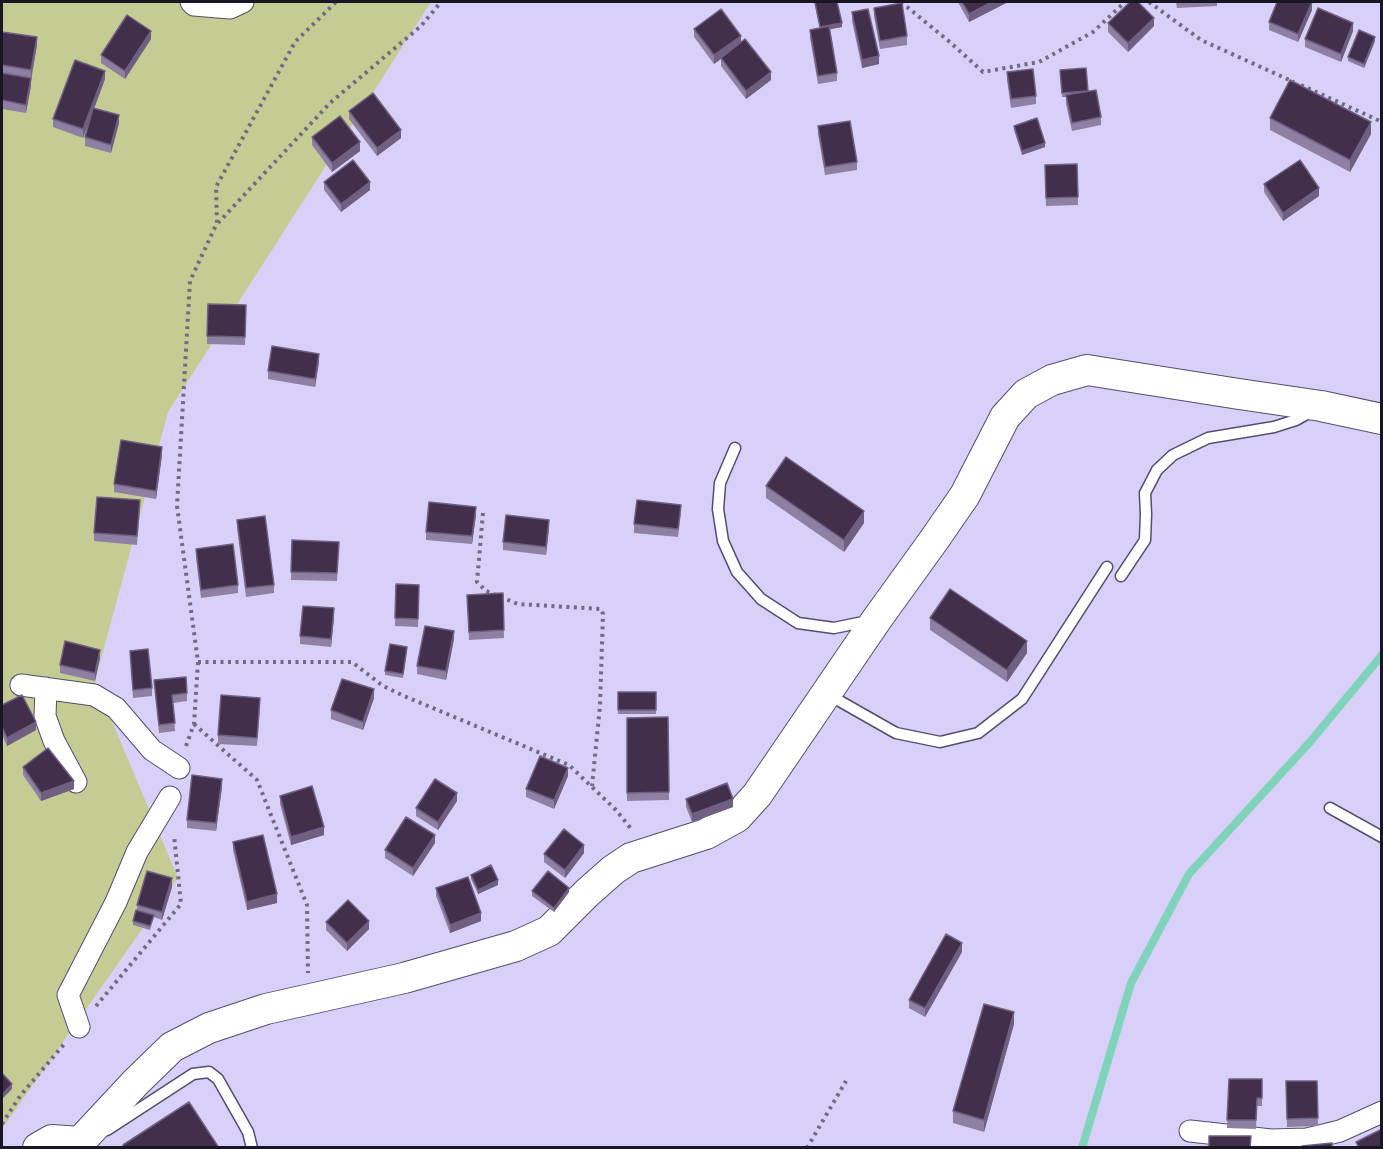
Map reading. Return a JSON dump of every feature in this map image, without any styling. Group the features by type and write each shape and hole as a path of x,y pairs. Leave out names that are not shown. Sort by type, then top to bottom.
{"street":[{"path":"191,2 194,5 230,8 243,2"},
{"path":"38,1148 52,1140 79,1145 136,1082 172,1047 210,1028 266,1009 404,978 516,946 549,931 587,893 613,870 631,858 706,834 737,817 757,795 965,495 1005,417 1026,394 1052,380 1087,370 1321,406 1382,419"},
{"path":"21,685 94,695 116,708 152,750 179,768"},
{"path":"46,688 45,716 54,741 76,782"},
{"path":"79,1026 68,995 116,902 136,852 170,797"},
{"path":"1190,1131 1271,1140 1307,1139 1340,1131 1382,1112"}],"lane":[{"path":"1122,576 1145,540 1145,493 1157,470 1173,455 1208,438 1274,427 1296,420 1321,406"},
{"path":"735,448 720,483 718,509 723,541 737,572 761,599 798,623 834,628 877,619"},
{"path":"826,694 896,733 940,742 978,733 1022,699 1107,567"},
{"path":"1330,808 1382,837"},
{"path":"79,1145 96,1137 193,1074 209,1072 218,1079 248,1132 252,1148"}],"path":[{"path":"217,224 216,187 295,42 336,2"},
{"path":"179,768 194,724 198,662 177,506 190,281 217,224 330,103 422,26 441,2"},
{"path":"902,2 983,72 1039,62 1092,32 1125,2"},
{"path":"1149,2 1202,40 1382,122"},
{"path":"483,513 477,582 486,591 518,604 601,609 603,614 600,706 592,786"},
{"path":"198,662 352,662 383,686 404,696 569,765 616,810 649,852"},
{"path":"194,724 257,780 308,905 309,973 300,977"},
{"path":"2,1124 20,1096 181,904 170,797"},
{"path":"807,1148 846,1081"}],"green space":[{"path":"2,2 431,2 168,412 95,681 178,878 2,1129"}],"building":[{"path":"815,2 837,2 842,23 820,27"},
{"path":"962,2 992,2 969,14"},
{"path":"1130,2 1138,2 1154,18 1128,43 1108,23"},
{"path":"1277,2 1312,2 1298,34 1269,22"},
{"path":"902,3 907,36 880,41 874,8"},
{"path":"1318,8 1353,23 1341,54 1305,39"},
{"path":"721,9 741,36 714,55 694,29"},
{"path":"868,9 879,56 862,60 852,12"},
{"path":"127,15 151,31 125,71 101,55"},
{"path":"829,26 837,73 818,76 810,30"},
{"path":"1359,30 1375,37 1364,64 1348,57"},
{"path":"2,32 37,37 31,70 2,65"},
{"path":"745,39 771,72 746,91 721,58"},
{"path":"75,60 105,71 83,129 53,119"},
{"path":"1086,68 1088,91 1062,93 1060,70"},
{"path":"1033,69 1036,96 1011,99 1007,72"},
{"path":"2,73 31,78 26,105 2,100"},
{"path":"1290,80 1371,122 1350,160 1270,118"},
{"path":"1096,90 1101,117 1072,123 1066,95"},
{"path":"373,93 401,130 377,148 349,111"},
{"path":"93,108 119,115 111,145 85,137"},
{"path":"340,116 360,142 332,163 312,137"},
{"path":"1037,118 1045,143 1022,151 1014,126"},
{"path":"850,121 857,162 825,167 818,126"},
{"path":"353,160 370,182 341,204 324,182"},
{"path":"1300,160 1319,188 1283,213 1264,184"},
{"path":"1077,164 1078,197 1046,198 1045,165"},
{"path":"208,304 246,305 245,337 207,336"},
{"path":"272,346 319,354 315,379 268,371"},
{"path":"121,440 162,447 156,491 114,484"},
{"path":"786,457 864,511 844,540 766,486"},
{"path":"97,497 140,500 137,536 94,533"},
{"path":"637,500 681,505 678,529 634,524"},
{"path":"429,502 476,507 472,536 426,532"},
{"path":"506,515 549,520 546,547 503,542"},
{"path":"265,516 274,585 246,588 237,520"},
{"path":"292,540 339,542 337,573 291,572"},
{"path":"233,544 238,585 201,590 196,549"},
{"path":"396,584 419,585 418,619 395,618"},
{"path":"950,589 1027,641 1007,670 930,618"},
{"path":"503,593 504,630 469,632 467,595"},
{"path":"303,606 334,608 331,639 300,636"},
{"path":"425,626 454,631 446,671 417,666"},
{"path":"65,641 100,650 95,673 60,665"},
{"path":"390,644 407,647 403,674 385,671"},
{"path":"148,649 152,688 133,690 130,651"},
{"path":"186,677 187,693 172,695 175,723 159,725 154,680"},
{"path":"342,679 374,689 363,722 331,710"},
{"path":"618,692 656,692 656,710 618,710"},
{"path":"22,695 36,722 7,738 2,727 2,705"},
{"path":"221,695 260,698 257,738 218,735"},
{"path":"668,717 669,792 627,793 627,718"},
{"path":"48,748 74,781 41,793 23,767"},
{"path":"540,756 568,768 554,800 526,789"},
{"path":"192,775 222,779 216,823 187,820"},
{"path":"435,779 457,793 438,822 416,808"},
{"path":"727,783 733,799 692,814 686,799"},
{"path":"312,786 324,827 291,837 280,796"},
{"path":"406,817 435,835 413,868 385,850"},
{"path":"564,829 584,845 565,870 544,854"},
{"path":"263,835 277,894 247,902 233,842"},
{"path":"491,865 498,880 478,890 471,875"},
{"path":"147,871 172,878 162,912 137,905"},
{"path":"548,871 569,888 554,908 532,891"},
{"path":"468,877 481,913 450,925 436,888"},
{"path":"348,900 369,921 347,943 326,922"},
{"path":"136,910 154,915 150,926 133,921"},
{"path":"946,934 962,943 925,1008 909,1000"},
{"path":"984,1004 1014,1012 984,1120 953,1111"},
{"path":"2,1073 12,1084 2,1095"},
{"path":"1229,1079 1262,1079 1262,1098 1257,1098 1256,1120 1227,1120"},
{"path":"1286,1081 1317,1081 1318,1118 1287,1119"},
{"path":"189,1102 219,1148 125,1148 123,1145"},
{"path":"1382,1129 1382,1148 1359,1148 1356,1142"},
{"path":"1209,1136 1251,1136 1250,1148 1209,1148"},
{"path":"1332,1143 1332,1148 1302,1148 1302,1146"}],"waterway":[{"path":"1082,1148 1131,983 1189,874 1310,742 1382,655"}]}
